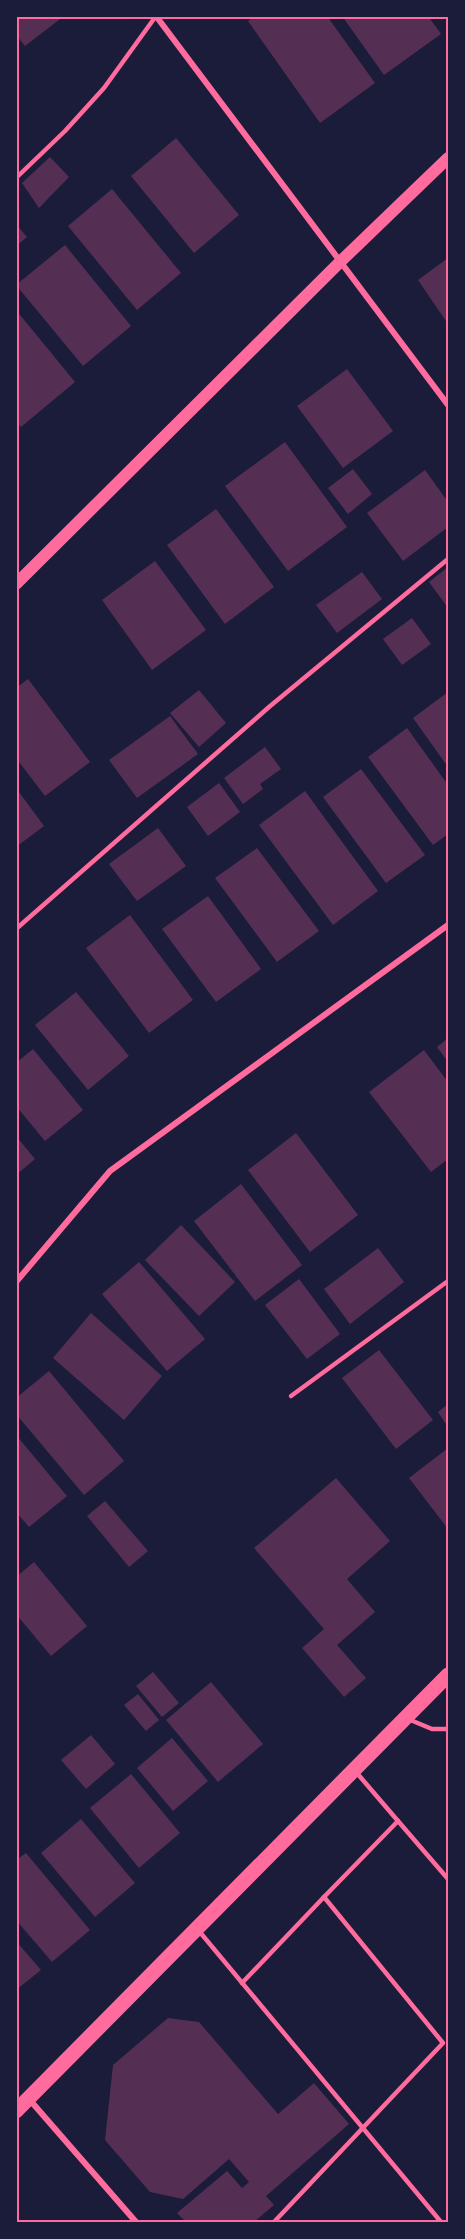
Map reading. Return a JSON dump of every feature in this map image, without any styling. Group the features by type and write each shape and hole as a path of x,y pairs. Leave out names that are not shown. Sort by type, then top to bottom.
{"main road":[{"path":"16,584 448,158"},
{"path":"16,2111 448,1676"}],"street":[{"path":"156,16 448,405"},
{"path":"16,1282 110,1171 448,925"},
{"path":"29,2098 136,2223"}],"lane":[{"path":"16,178 65,131 104,88 156,16"},
{"path":"16,929 269,706 448,559"},
{"path":"291,1396 448,1281"},
{"path":"406,1718 432,1729 448,1729"},
{"path":"354,1770 448,1879"},
{"path":"242,1983 398,1821"},
{"path":"274,2223 442,2043 324,1898"},
{"path":"197,1929 441,2223"}],"building":[{"path":"16,16 64,16 25,46 16,35"},
{"path":"255,16 327,16 375,83 320,123 248,21"},
{"path":"342,16 428,16 441,34 384,75"},
{"path":"176,138 239,215 194,253 131,176"},
{"path":"50,157 69,177 39,208 22,183"},
{"path":"112,189 181,273 137,310 68,226"},
{"path":"16,224 27,237 16,246"},
{"path":"65,245 131,326 83,366 16,285"},
{"path":"448,258 448,324 418,280"},
{"path":"16,310 75,382 21,427 16,422"},
{"path":"347,369 393,431 343,468 297,406"},
{"path":"285,442 347,527 288,571 225,486"},
{"path":"353,469 372,494 348,514 328,488"},
{"path":"425,470 448,502 448,527 403,561 367,513"},
{"path":"216,509 274,587 225,624 167,545"},
{"path":"155,561 206,630 152,670 102,600"},
{"path":"448,567 448,608 429,582"},
{"path":"362,572 382,599 337,633 316,605"},
{"path":"412,618 431,644 402,665 383,639"},
{"path":"28,679 90,762 45,796 16,758 16,688"},
{"path":"199,690 226,723 199,747 170,713"},
{"path":"448,692 448,767 413,718"},
{"path":"170,716 198,754 137,798 109,760"},
{"path":"407,728 448,785 448,834 433,845 368,757"},
{"path":"265,747 281,769 260,784 263,789 243,804 224,778"},
{"path":"361,769 425,855 386,883 323,797"},
{"path":"219,783 240,812 208,836 187,807"},
{"path":"16,788 44,826 16,847"},
{"path":"305,791 378,891 333,925 259,825"},
{"path":"158,828 186,866 137,901 109,864"},
{"path":"257,848 319,931 277,962 215,878"},
{"path":"208,896 261,969 216,1002 162,929"},
{"path":"130,915 193,1000 149,1033 86,948"},
{"path":"76,992 129,1056 88,1090 35,1025"},
{"path":"448,1038 448,1062 437,1047"},
{"path":"33,1049 83,1110 45,1141 16,1106 16,1063"},
{"path":"424,1050 448,1082 448,1159 431,1172 369,1092"},
{"path":"296,1133 358,1215 310,1252 248,1170"},
{"path":"16,1136 35,1159 16,1175"},
{"path":"241,1184 302,1265 255,1301 194,1221"},
{"path":"181,1225 235,1282 199,1316 145,1260"},
{"path":"378,1248 404,1282 350,1324 324,1289"},
{"path":"139,1262 205,1339 167,1371 102,1294"},
{"path":"299,1279 340,1334 307,1359 265,1305"},
{"path":"91,1313 162,1376 124,1420 53,1358"},
{"path":"379,1350 433,1420 396,1449 342,1378"},
{"path":"49,1371 124,1461 84,1495 16,1414 16,1398"},
{"path":"448,1404 448,1427 438,1412"},
{"path":"16,1435 67,1496 29,1527 16,1512"},
{"path":"448,1448 448,1529 409,1478"},
{"path":"336,1478 390,1541 347,1579 375,1612 337,1645 366,1678 344,1697 302,1648 324,1629 254,1548"},
{"path":"105,1501 148,1551 129,1567 87,1516"},
{"path":"34,1562 87,1626 51,1656 16,1614 16,1577"},
{"path":"153,1672 179,1703 162,1717 136,1686"},
{"path":"211,1682 263,1744 218,1782 166,1720"},
{"path":"138,1694 159,1720 146,1731 124,1705"},
{"path":"91,1735 115,1764 86,1789 61,1760"},
{"path":"172,1738 208,1781 173,1811 137,1768"},
{"path":"131,1774 180,1833 139,1868 90,1808"},
{"path":"81,1819 135,1883 95,1917 41,1853"},
{"path":"26,1853 90,1930 52,1962 16,1920 16,1860"},
{"path":"16,1941 41,1970 16,1990"},
{"path":"168,2018 199,2022 278,2114 314,2083 349,2124 266,2196 274,2205 254,2222 186,2222 177,2213 227,2171 242,2188 249,2182 229,2159 183,2199 150,2192 105,2140 113,2065"}]}
